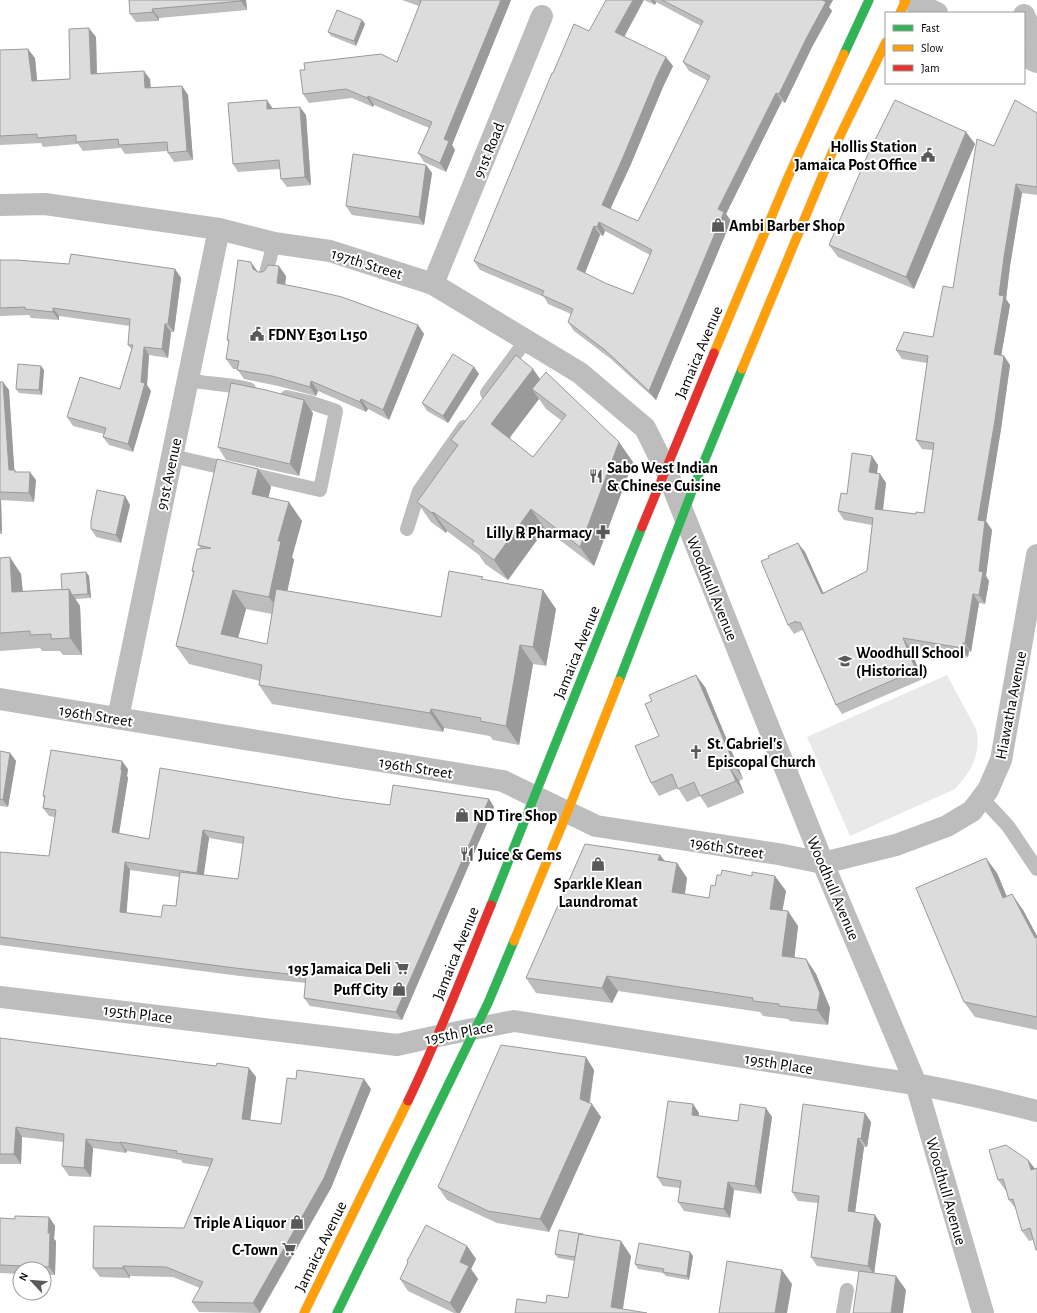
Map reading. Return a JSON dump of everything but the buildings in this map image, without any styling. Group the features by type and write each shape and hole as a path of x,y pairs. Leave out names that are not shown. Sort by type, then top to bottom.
{"main road":[{"name":"Jamaica Avenue","path":"304,1313 425,1066 438,1036 666,470 789,175 869,0"},
{"path":"900,12 906,0"},
{"path":"337,1313 488,1003 567,813 694,486 834,148 885,44"}],"street":[{"path":"910,0 935,12"},
{"path":"1017,0 1023,12"},
{"name":"91st Road","path":"434,284 542,16"},
{"path":"1025,16 1037,43"},
{"path":"1025,56 1037,62"},
{"name":"197th Street","path":"0,205 45,204 219,229 274,243 330,251 434,284 580,373 645,428 666,470"},
{"name":"91st Avenue","path":"118,718 219,229"},
{"name":"Woodhull Avenue","path":"666,470 823,863 916,1084 983,1313"},
{"name":"Hiawatha Avenue","path":"823,863 896,844 947,826 972,811 988,790 1001,760 1037,555"},
{"name":"196th Street","path":"0,699 503,782 596,826 784,855 823,863"},
{"name":"195th Place","path":"0,997 397,1045 514,1021 882,1080 916,1084 979,1096 1037,1111"}],"lane":[{"path":"266,273 274,243"},
{"path":"481,402 526,340"},
{"path":"188,380 239,386 262,392"},
{"path":"172,456 320,490 336,412 309,402 278,395"},
{"path":"407,528 419,490 472,415"},
{"path":"982,798 1008,826 1037,870"},
{"path":"843,1313 847,1290"}],"shaded area":[{"path":"947,675 976,729 978,746 974,762 966,776 955,789 850,836 807,737"}],"traffic: fast":[{"path":"844,54 869,0"},
{"path":"619,681 694,486 742,369"},
{"path":"491,905 642,527"},
{"path":"337,1313 488,1003 514,941"}],"traffic: slow":[{"path":"900,12 906,0"},
{"path":"742,369 834,148 885,44"},
{"path":"714,353 789,175 844,54"},
{"path":"514,941 567,813 619,681"},
{"path":"304,1313 408,1101"}],"traffic: jam":[{"path":"642,527 714,353"},
{"path":"408,1101 441,1028 491,905"}],"place":[{"name":"Hollis Station Jamaica Post Office","path":"928,155"},
{"name":"Ambi Barber Shop","path":"718,225"},
{"name":"FDNY E301 L150","path":"257,334"},
{"name":"Sabo West Indian & Chinese Cuisine","path":"596,476"},
{"name":"Lilly ℞ Pharmacy","path":"603,532"},
{"name":"Woodhull School (Historical)","path":"845,661"},
{"name":"St. Gabriel's Episcopal Church","path":"696,752"},
{"name":"ND Tire Shop","path":"462,815"},
{"name":"Juice & Gems","path":"467,854"},
{"name":"Sparkle Klean Laundromat","path":"598,864"},
{"name":"195 Jamaica Deli","path":"402,968"},
{"name":"Puff City","path":"399,989"},
{"name":"Triple A Liquor","path":"297,1222"},
{"name":"C-Town","path":"289,1249"}]}
